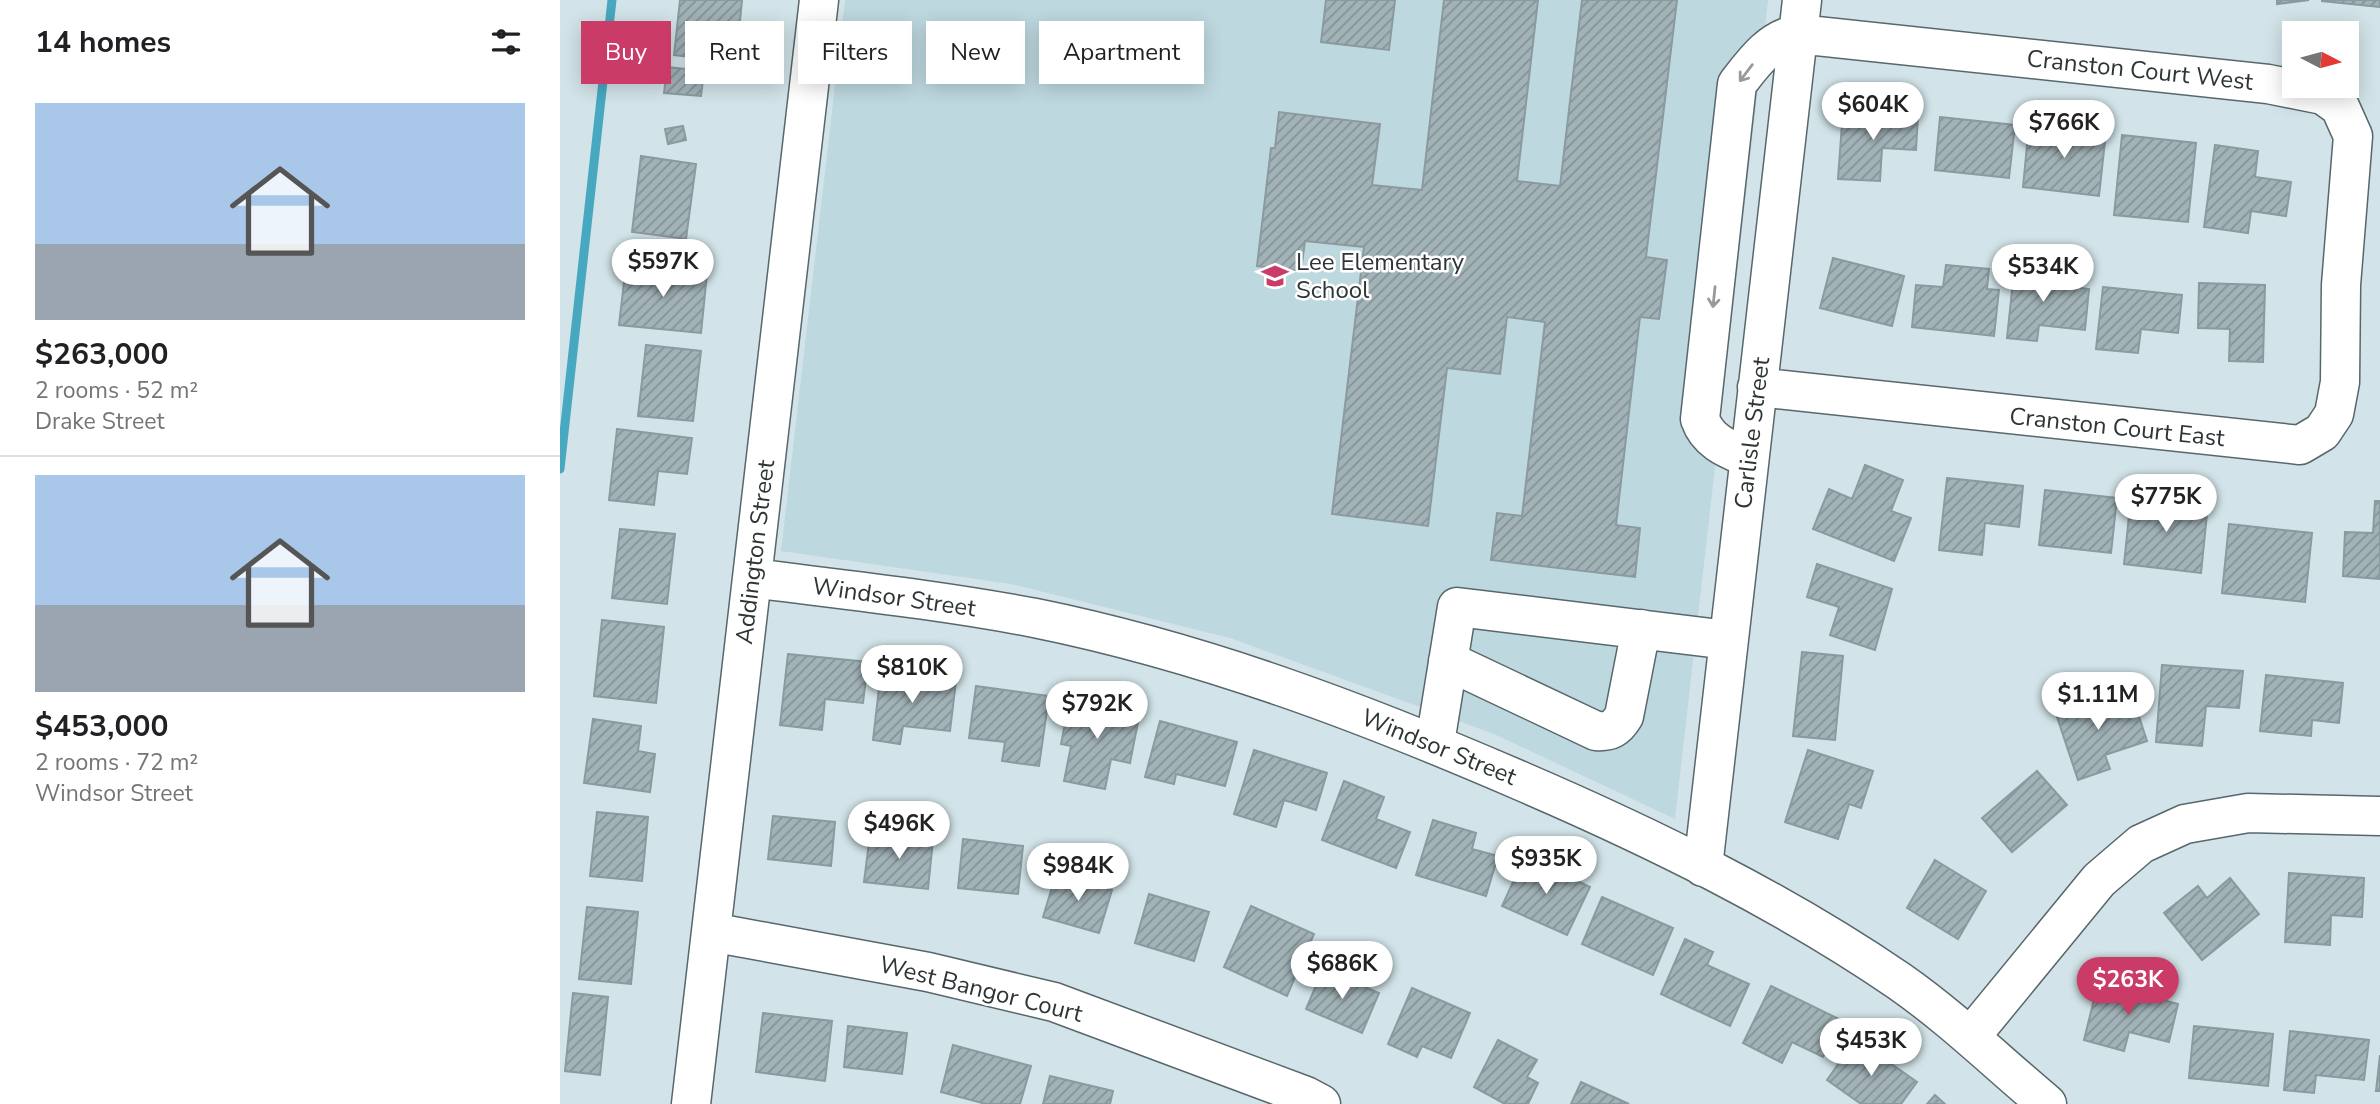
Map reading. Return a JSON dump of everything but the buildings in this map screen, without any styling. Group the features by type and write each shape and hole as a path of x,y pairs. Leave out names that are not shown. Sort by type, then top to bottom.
{"street":[{"name":"Addington Street","path":"691,1104 819,0"},
{"name":"Cranston Court West","path":"1800,17 2268,84 2323,95 2340,107 2353,136 2341,285"},
{"name":"Carlisle Street","path":"1703,867 1800,17"},
{"path":"1749,458 1724,448 1705,431 1700,419 1737,84 1766,50 1800,17"},
{"name":"Cranston Court East","path":"1757,387 2300,445 2322,432 2334,414 2340,382 2341,285"},
{"name":"Windsor Street","path":"752,578 945,603 1035,618 1131,640 1310,696 1435,743 1588,810 1703,867 1860,956 1971,1036 2048,1104"},
{"path":"1435,743 1457,607 1728,640"},
{"path":"1448,661 1596,731 1608,732 1618,727 1624,716 1641,629"},
{"path":"1971,1036 2099,880 2141,844 2185,824 2248,813 2380,816"},
{"name":"West Bangor Court","path":"710,932 928,972 1054,1002 1306,1096 1321,1104"}],"shaded area":[{"name":"Lee Elementary School","path":"845,0 1768,0 1675,819 1494,734 1230,638 1011,584 781,551 835,84 912,84 912,21 843,21"}],"waterway":[{"path":"560,469 612,0"}],"place":[{"name":"Lee Elementary School","path":"1275,276"}]}
